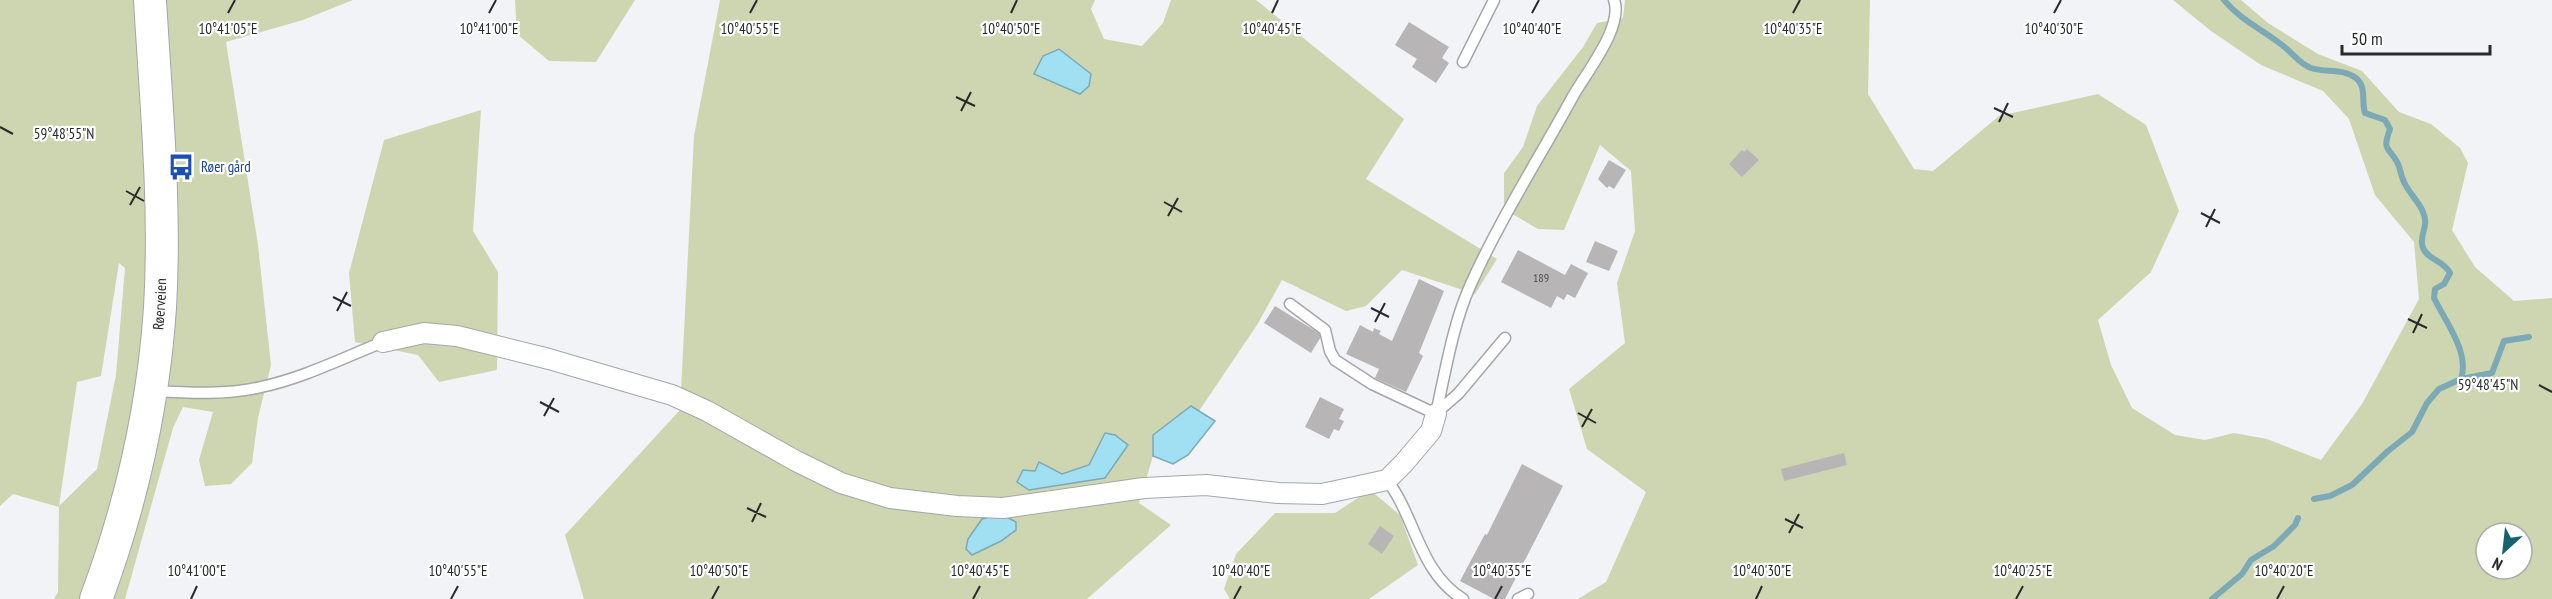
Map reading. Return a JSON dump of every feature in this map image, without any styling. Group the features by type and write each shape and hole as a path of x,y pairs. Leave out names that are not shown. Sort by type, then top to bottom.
{"main road":[{"name":"Røerveien","path":"96,599 127,511 139,465 151,390 160,306 161,254 150,0"}],"street":[{"path":"383,342 424,333 457,336 549,359 672,395 707,411 796,461 841,483 890,498 957,506 1003,508 1144,488 1206,485 1278,493 1322,494 1387,480 1431,431 1436,414"}],"lane":[{"path":"1463,62 1494,0"},
{"path":"1436,414 1469,287 1615,23 1617,10 1614,0"},
{"path":"1290,304 1325,330 1330,351 1335,360 1372,384 1436,414"},
{"path":"1436,414 1458,394 1505,338"},
{"path":"151,390 199,392 258,388 289,379 383,342"},
{"path":"1387,480 1403,506 1434,573 1443,584 1463,599"}],"green space":[{"path":"0,0 353,0 303,20 226,42 258,245 271,365 258,418 252,463 231,484 205,486 199,460 213,412 183,407 173,428 125,599 54,599 58,592 59,507 13,494 0,506","holes":["119,263 125,268 116,375 97,469 59,506 77,382 101,376"]},
{"path":"515,0 635,0 596,62 549,61 517,34"},
{"path":"720,0 1095,0 1091,9 1104,39 1142,46 1163,23 1171,0 1256,0 1404,119 1366,179 1497,259 1475,294 1402,270 1366,306 1346,311 1282,280 1257,325 1199,411 1191,406 1154,435 1153,456 1139,503 1171,525 1087,599 584,599 565,535 680,410 694,136","holes":["1089,465 1029,490 1035,471 1062,474"]},
{"path":"1625,0 1870,0 1868,94 1914,169 1933,171 1999,116 2098,94 2146,125 2179,211 2151,272 2098,320 2111,365 2132,408 2175,435 2205,440 2234,433 2267,439 2321,460 2362,404 2419,299 2414,242 2375,195 2349,119 2323,91 2261,65 2211,31 2173,0 2241,0 2268,23 2318,54 2362,71 2399,112 2431,124 2460,148 2468,163 2452,230 2475,267 2514,301 2552,298 2552,599 1578,599 1606,582 1646,492 1587,449 1569,389 1625,343 1617,283 1635,231 1631,171 1600,145 1564,230 1538,229 1504,209 1504,173 1523,147 1537,106 1583,47 1597,23 1623,18"},
{"path":"481,110 473,231 498,272 497,370 439,382 418,355 355,342 349,273 384,140"},
{"path":"1370,490 1400,515 1418,565 1369,599 1230,599 1224,589 1236,554 1275,513 1335,513"}],"water":[{"path":"1059,49 1091,74 1089,86 1080,94 1034,74 1043,56"},
{"path":"1191,406 1215,421 1188,455 1173,464 1153,456 1153,435"},
{"path":"1105,433 1115,435 1128,445 1105,478 1029,490 1017,482 1023,470 1035,471 1039,462 1062,474 1089,465"},
{"path":"1001,514 1016,522 1016,530 1001,541 972,555 966,549 968,539 982,519"}],"building":[{"path":"1409,22 1449,47 1442,58 1449,63 1436,83 1412,67 1417,59 1395,45"},
{"path":"1747,149 1759,160 1742,177 1729,164 1742,150 1744,152"},
{"path":"1609,160 1626,170 1614,189 1609,186 1607,188 1598,179"},
{"path":"1595,241 1618,251 1609,271 1586,262"},
{"path":"1518,250 1565,275 1571,264 1588,273 1575,298 1567,294 1564,300 1557,296 1551,308 1501,282"},
{"path":"1419,279 1444,291 1419,353 1423,356 1406,392 1375,378 1379,369 1346,354 1360,325 1373,332 1374,328 1381,331 1379,334 1392,341"},
{"path":"1275,306 1322,335 1311,353 1264,323"},
{"path":"1320,397 1344,409 1339,419 1344,421 1339,431 1334,429 1329,439 1305,427"},
{"path":"1844,453 1847,465 1784,481 1781,469"},
{"path":"1522,464 1563,486 1505,599 1494,599 1460,581 1485,534 1487,535"},
{"path":"1380,526 1394,536 1382,554 1368,544"}],"waterway":[{"path":"2224,0 2244,19 2282,45 2307,66 2345,73 2356,78 2363,90 2365,113 2385,120 2390,129 2386,141 2387,148 2397,162 2407,188 2425,217 2423,248 2450,273 2444,284 2435,289 2434,298 2459,348 2463,369 2461,379 2439,389 2427,403 2412,432 2352,485 2330,496 2314,499"},
{"path":"2461,379 2492,373 2504,341 2529,337"},
{"path":"2212,599 2242,574 2251,560 2274,546 2295,525 2298,518"}],"place":[{"name":"Røer gård","path":"181,167"}]}
